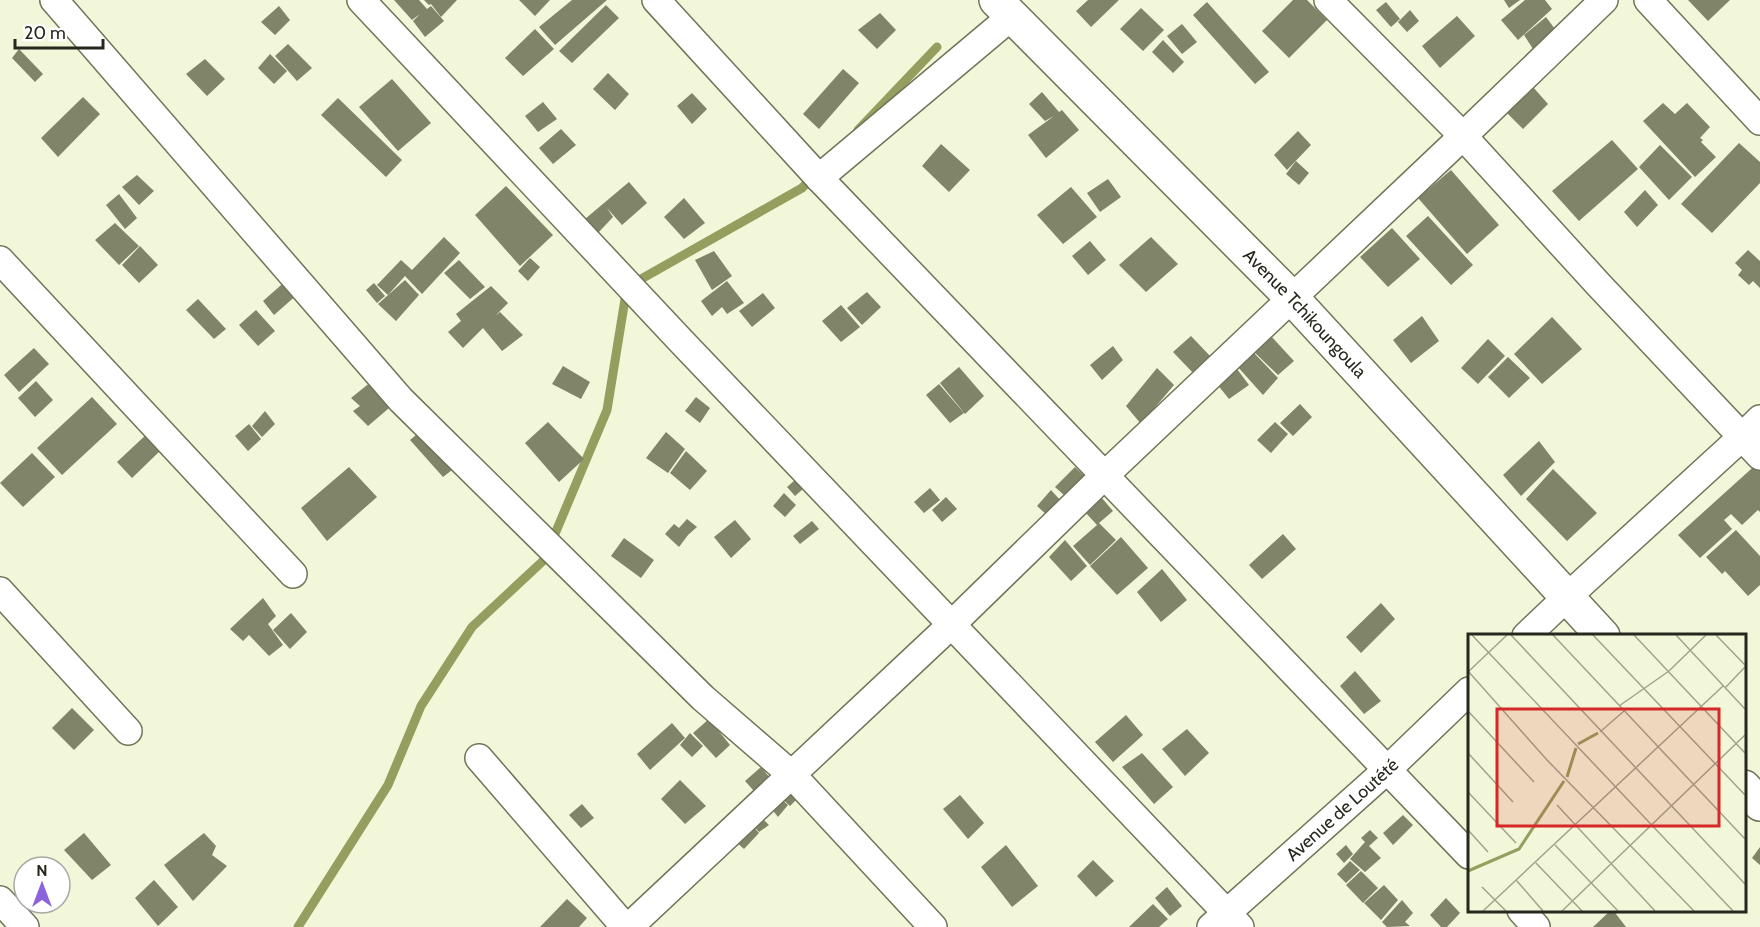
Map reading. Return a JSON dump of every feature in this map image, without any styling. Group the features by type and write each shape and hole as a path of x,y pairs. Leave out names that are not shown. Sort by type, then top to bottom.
{"street":[{"path":"54,0 401,400 703,698 792,775 933,927"},
{"path":"361,0 951,625 1226,922"},
{"path":"656,0 819,178 1468,854"},
{"path":"1328,0 1463,136 1598,284 1754,437 1567,597 1528,634"},
{"path":"479,758 627,927 951,625 1104,476 1604,0"},
{"path":"1648,0 1760,121"},
{"path":"819,178 1004,8"},
{"name":"Avenue Tchikoungoula","path":"1004,8 1292,298 1601,634"},
{"path":"0,260 293,574"},
{"path":"0,591 128,731"},
{"name":"Avenue de Loutété","path":"1226,922 1468,693"},
{"path":"1745,789 1760,804"},
{"path":"0,900 26,927"},
{"path":"1523,912 1536,927"}],"building":[{"path":"394,0 419,0 427,9 431,6 444,21 425,37 413,21 420,14 412,20"},
{"path":"424,0 457,0 441,17 431,4 429,5"},
{"path":"519,0 550,0 535,16"},
{"path":"572,0 607,0 555,45 539,27"},
{"path":"1088,0 1119,0 1091,27 1076,11"},
{"path":"1293,0 1307,0 1327,20 1289,58 1262,31"},
{"path":"1504,0 1520,0 1509,8"},
{"path":"1525,0 1545,0 1552,9 1518,40 1501,20"},
{"path":"1688,0 1730,0 1708,21"},
{"path":"1207,2 1269,72 1255,84 1193,15"},
{"path":"1386,2 1400,19 1391,27 1376,10"},
{"path":"606,5 619,18 572,63 559,51"},
{"path":"279,6 290,20 275,35 261,22"},
{"path":"1141,8 1164,30 1143,51 1120,29"},
{"path":"1410,10 1419,21 1407,32 1398,22"},
{"path":"880,13 896,30 877,49 858,30"},
{"path":"1457,16 1475,36 1440,68 1422,46"},
{"path":"1546,17 1555,29 1533,49 1524,35"},
{"path":"1182,24 1197,42 1182,54 1167,36"},
{"path":"535,29 554,49 523,76 505,58"},
{"path":"1163,40 1184,62 1173,73 1152,52"},
{"path":"288,44 312,68 297,81 275,56"},
{"path":"19,49 43,74 35,82 12,58"},
{"path":"270,54 287,71 274,84 258,68"},
{"path":"205,59 225,79 207,96 186,74"},
{"path":"843,69 859,83 819,129 803,114"},
{"path":"608,73 629,94 615,110 593,89"},
{"path":"392,79 431,123 398,151 359,107"},
{"path":"1533,87 1548,104 1523,129 1505,111"},
{"path":"1042,92 1079,130 1046,158 1028,135 1054,116 1045,121 1029,104"},
{"path":"692,93 707,109 692,124 677,106"},
{"path":"83,97 100,114 58,157 41,138"},
{"path":"338,98 402,160 386,177 321,115"},
{"path":"543,102 557,119 538,132 525,116"},
{"path":"1663,103 1675,114 1687,103 1710,127 1700,138 1703,140 1701,142 1716,157 1695,177 1643,121"},
{"path":"561,129 576,145 553,164 539,148"},
{"path":"1298,131 1311,145 1287,170 1274,155"},
{"path":"1612,140 1638,169 1579,221 1552,191"},
{"path":"1739,143 1760,162 1760,183 1712,233 1681,204"},
{"path":"941,144 970,170 949,192 922,166"},
{"path":"1660,145 1692,177 1669,200 1639,167"},
{"path":"1296,161 1309,173 1299,185 1286,174"},
{"path":"1451,170 1499,225 1467,254 1418,198"},
{"path":"137,175 154,191 139,205 122,187"},
{"path":"1108,179 1121,197 1100,212 1087,193"},
{"path":"629,182 647,203 622,225 607,208 613,217 598,233 585,219"},
{"path":"506,186 553,235 520,266 475,215"},
{"path":"1071,187 1097,217 1063,244 1037,215"},
{"path":"1645,190 1658,205 1637,227 1624,212"},
{"path":"119,194 137,218 125,229 106,205"},
{"path":"684,198 705,223 684,239 664,217"},
{"path":"1428,216 1473,265 1451,285 1406,236"},
{"path":"115,223 139,246 119,265 95,240"},
{"path":"1392,228 1420,259 1388,287 1360,257"},
{"path":"444,237 460,253 422,294 405,276 388,295 377,285 401,260 412,270"},
{"path":"1151,237 1178,264 1146,292 1119,265"},
{"path":"1090,241 1106,260 1088,275 1072,256"},
{"path":"140,246 158,265 139,283 122,265"},
{"path":"1748,250 1760,261 1760,288 1753,281 1749,285 1738,275 1742,270 1735,263"},
{"path":"714,251 732,276 712,290 695,260"},
{"path":"530,258 540,267 528,281 518,271"},
{"path":"459,260 485,287 470,299 444,273"},
{"path":"288,279 299,293 274,315 263,301"},
{"path":"405,280 419,295 396,321 378,304"},
{"path":"727,281 744,303 727,314 722,307 712,316 701,301"},
{"path":"374,283 385,296 377,303 366,290"},
{"path":"491,286 508,303 495,316 500,312 523,335 502,351 483,328 463,348 448,332 461,321 456,314"},
{"path":"867,292 881,307 862,325 847,308"},
{"path":"763,293 775,308 752,327 739,311"},
{"path":"198,299 226,329 214,339 186,310"},
{"path":"841,305 860,327 841,342 822,321"},
{"path":"256,310 275,331 258,346 239,325"},
{"path":"1422,316 1439,341 1411,363 1393,340"},
{"path":"1552,317 1582,349 1542,384 1514,354"},
{"path":"1269,334 1294,361 1278,375 1251,349"},
{"path":"1191,336 1211,357 1194,374 1173,352"},
{"path":"1488,339 1505,356 1478,384 1461,368"},
{"path":"1113,346 1123,360 1102,380 1090,365"},
{"path":"34,348 49,364 19,392 4,375"},
{"path":"1253,352 1278,378 1263,395 1237,366"},
{"path":"1508,357 1530,378 1509,398 1488,377"},
{"path":"563,366 590,382 581,399 552,384"},
{"path":"959,367 984,396 965,414 940,383"},
{"path":"1157,368 1174,385 1141,424 1126,406"},
{"path":"1237,369 1249,385 1229,399 1217,384"},
{"path":"382,373 402,397 368,426 353,411 360,406 351,398"},
{"path":"36,381 53,400 35,417 18,398"},
{"path":"939,384 964,413 950,423 926,395"},
{"path":"92,397 117,424 62,475 37,448"},
{"path":"696,397 710,408 700,423 685,411"},
{"path":"1300,404 1312,417 1293,436 1280,423"},
{"path":"265,411 275,424 262,437 252,426"},
{"path":"548,422 584,459 559,482 525,443"},
{"path":"1275,422 1288,434 1271,453 1257,440"},
{"path":"249,424 261,439 248,451 235,436"},
{"path":"428,425 461,463 443,477 410,440"},
{"path":"149,432 162,449 132,478 117,462"},
{"path":"666,432 685,449 668,473 646,458"},
{"path":"1539,441 1555,462 1521,496 1503,475"},
{"path":"686,451 707,471 690,490 670,473"},
{"path":"32,453 55,477 23,507 0,483"},
{"path":"1760,461 1760,512 1758,510 1742,525 1731,514 1724,520 1732,529 1700,558 1678,535"},
{"path":"349,467 377,497 327,541 301,508"},
{"path":"1075,467 1094,485 1075,505 1055,487"},
{"path":"1553,469 1597,513 1567,541 1526,499"},
{"path":"795,480 803,489 795,496 787,487"},
{"path":"930,488 940,500 924,513 914,502"},
{"path":"1051,490 1062,502 1048,516 1037,506"},
{"path":"784,493 796,505 785,517 773,506"},
{"path":"946,497 957,509 942,522 932,510"},
{"path":"1101,497 1113,511 1099,523 1116,540 1090,565 1073,546 1097,525 1085,512"},
{"path":"687,519 697,527 679,547 665,534 674,524 679,528"},
{"path":"735,520 751,539 731,558 714,537"},
{"path":"812,521 819,529 800,544 793,536"},
{"path":"1736,530 1760,556 1760,585 1748,596 1725,571 1722,574 1706,557"},
{"path":"1283,534 1296,549 1262,579 1249,565"},
{"path":"1121,537 1148,568 1117,595 1090,566"},
{"path":"624,538 654,560 641,578 611,556"},
{"path":"1065,540 1087,566 1071,581 1049,557"},
{"path":"1162,569 1187,600 1161,622 1137,592"},
{"path":"263,598 276,616 268,624 283,645 269,656 249,635 243,641 230,629"},
{"path":"1381,603 1395,619 1361,653 1346,637"},
{"path":"291,613 307,632 290,649 273,630"},
{"path":"1355,671 1381,701 1364,714 1340,686"},
{"path":"72,708 94,730 74,750 52,728"},
{"path":"1126,715 1143,735 1113,762 1095,742"},
{"path":"709,719 730,745 716,758 693,733"},
{"path":"672,723 685,738 650,770 637,754"},
{"path":"1187,729 1209,753 1185,776 1162,749"},
{"path":"690,733 703,746 692,757 680,745"},
{"path":"1142,753 1173,787 1154,804 1122,767"},
{"path":"761,767 770,778 754,791 745,781"},
{"path":"680,780 706,806 685,824 661,799"},
{"path":"786,786 798,798 790,806 777,794"},
{"path":"960,795 984,823 968,839 943,809"},
{"path":"780,798 788,805 778,817 771,808"},
{"path":"582,804 594,818 581,828 569,815"},
{"path":"1403,815 1413,825 1393,845 1383,833"},
{"path":"760,816 769,825 759,832 751,823"},
{"path":"752,825 759,833 744,849 735,841"},
{"path":"1370,830 1378,838 1369,846 1381,858 1365,872 1350,859 1365,842 1361,838"},
{"path":"84,833 111,865 92,880 72,859 72,855 64,850"},
{"path":"204,833 216,846 212,855 227,866 193,901 164,865"},
{"path":"1006,845 1038,886 1012,907 981,867"},
{"path":"1346,845 1353,854 1344,863 1336,854"},
{"path":"1760,847 1760,865 1752,858"},
{"path":"1093,860 1114,881 1096,897 1077,876"},
{"path":"1350,861 1360,870 1346,883 1337,874"},
{"path":"1361,871 1378,888 1363,903 1346,885"},
{"path":"154,880 178,907 158,926 135,898"},
{"path":"1384,885 1398,900 1381,920 1364,903"},
{"path":"1167,887 1182,906 1170,916 1155,898"},
{"path":"1446,898 1460,913 1447,927 1441,927 1430,915"},
{"path":"567,899 587,918 579,927 540,927"},
{"path":"1402,900 1413,913 1405,922 1410,926 1387,927 1382,922"},
{"path":"1153,904 1168,919 1159,927 1129,927"},
{"path":"1609,912 1615,912 1626,927 1593,927"}],"waterway":[{"path":"858,130 937,47"},
{"path":"298,927 388,785 421,706 472,627 544,560 607,410 627,287 802,188 813,177"}]}
